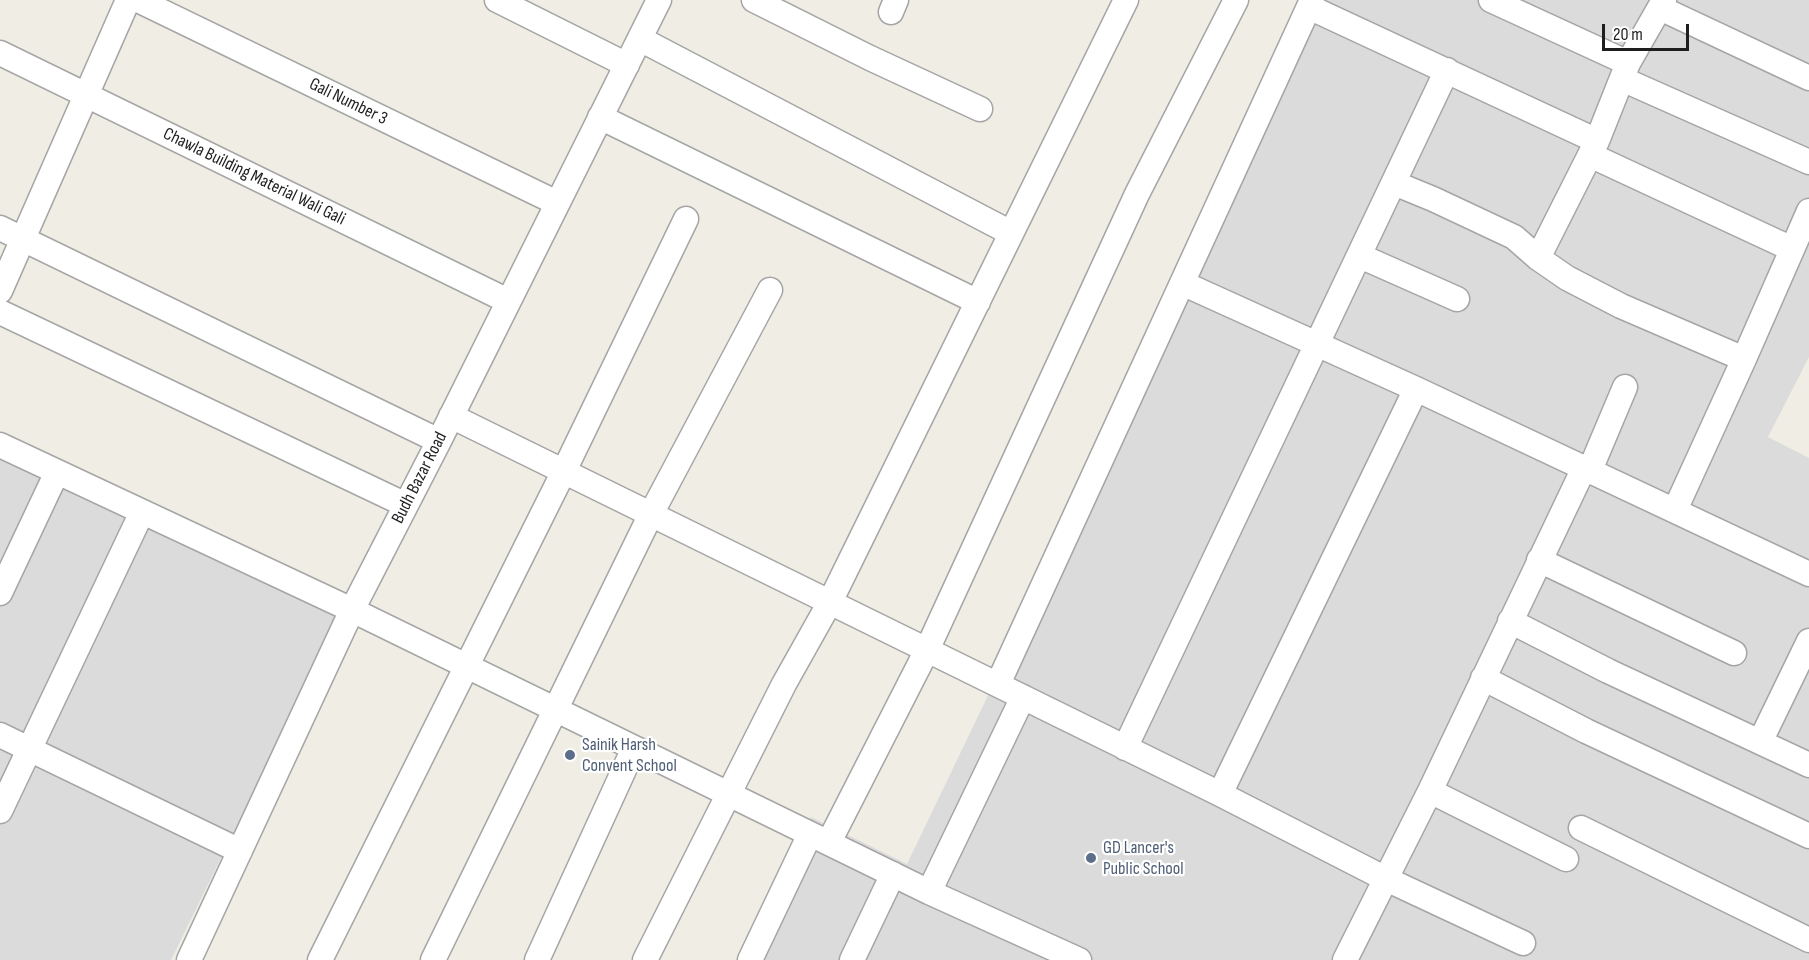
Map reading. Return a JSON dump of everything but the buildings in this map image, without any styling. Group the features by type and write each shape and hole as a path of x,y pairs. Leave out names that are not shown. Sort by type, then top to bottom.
{"street":[{"path":"0,291 128,0"},
{"name":"Gali Number 3","path":"138,0 557,203"},
{"path":"497,0 627,65"},
{"name":"Budh Bazar Road","path":"189,960 352,610 659,0"},
{"path":"754,0 870,58 980,109"},
{"path":"645,960 784,684 830,602 1126,0"},
{"path":"750,960 927,650 1137,194 1236,0"},
{"path":"1491,0 1518,5 1625,71 1809,162"},
{"path":"998,684 1311,3 1447,70 1792,249"},
{"path":"1538,258 1594,148 1625,71 1662,4 1809,78"},
{"path":"640,39 1011,233"},
{"name":"Chawla Building Material Wali Gali","path":"0,53 508,301"},
{"path":"1125,748 1447,70"},
{"path":"600,117 978,302"},
{"path":"1394,183 1514,237 1538,258 1568,278 1622,306 1744,359"},
{"path":"1675,510 1809,211"},
{"path":"320,960 564,471 686,219"},
{"path":"0,228 439,441"},
{"path":"1360,256 1457,299"},
{"path":"1182,283 1416,389 1809,574"},
{"path":"434,960 651,514 770,290"},
{"path":"0,312 406,505"},
{"path":"1345,960 1430,791 1539,560 1587,469 1625,387"},
{"path":"1220,794 1416,389"},
{"path":"451,416 998,684 1386,879 1523,943"},
{"path":"0,445 352,610 929,892 1079,960"},
{"path":"0,593 57,472"},
{"path":"0,811 142,512"},
{"path":"1539,560 1734,653"},
{"path":"1510,621 1608,671 1809,765"},
{"path":"1760,742 1809,641"},
{"path":"1483,678 1586,731 1809,836"},
{"path":"929,892 1023,697"},
{"path":"0,735 240,851"},
{"path":"537,960 634,748"},
{"path":"1430,791 1566,859"},
{"path":"1581,828 1809,940"},
{"path":"852,960 893,874"}],"shaded area":[{"path":"1322,0 1809,0 1809,357 1768,437 1809,458 1809,960 741,960 811,817 907,864"},
{"path":"0,434 348,599 171,960 0,960"}],"place":[{"name":"Sainik Harsh Convent School","path":"570,755"},
{"name":"GD Lancer's Public School","path":"1091,858"}]}
